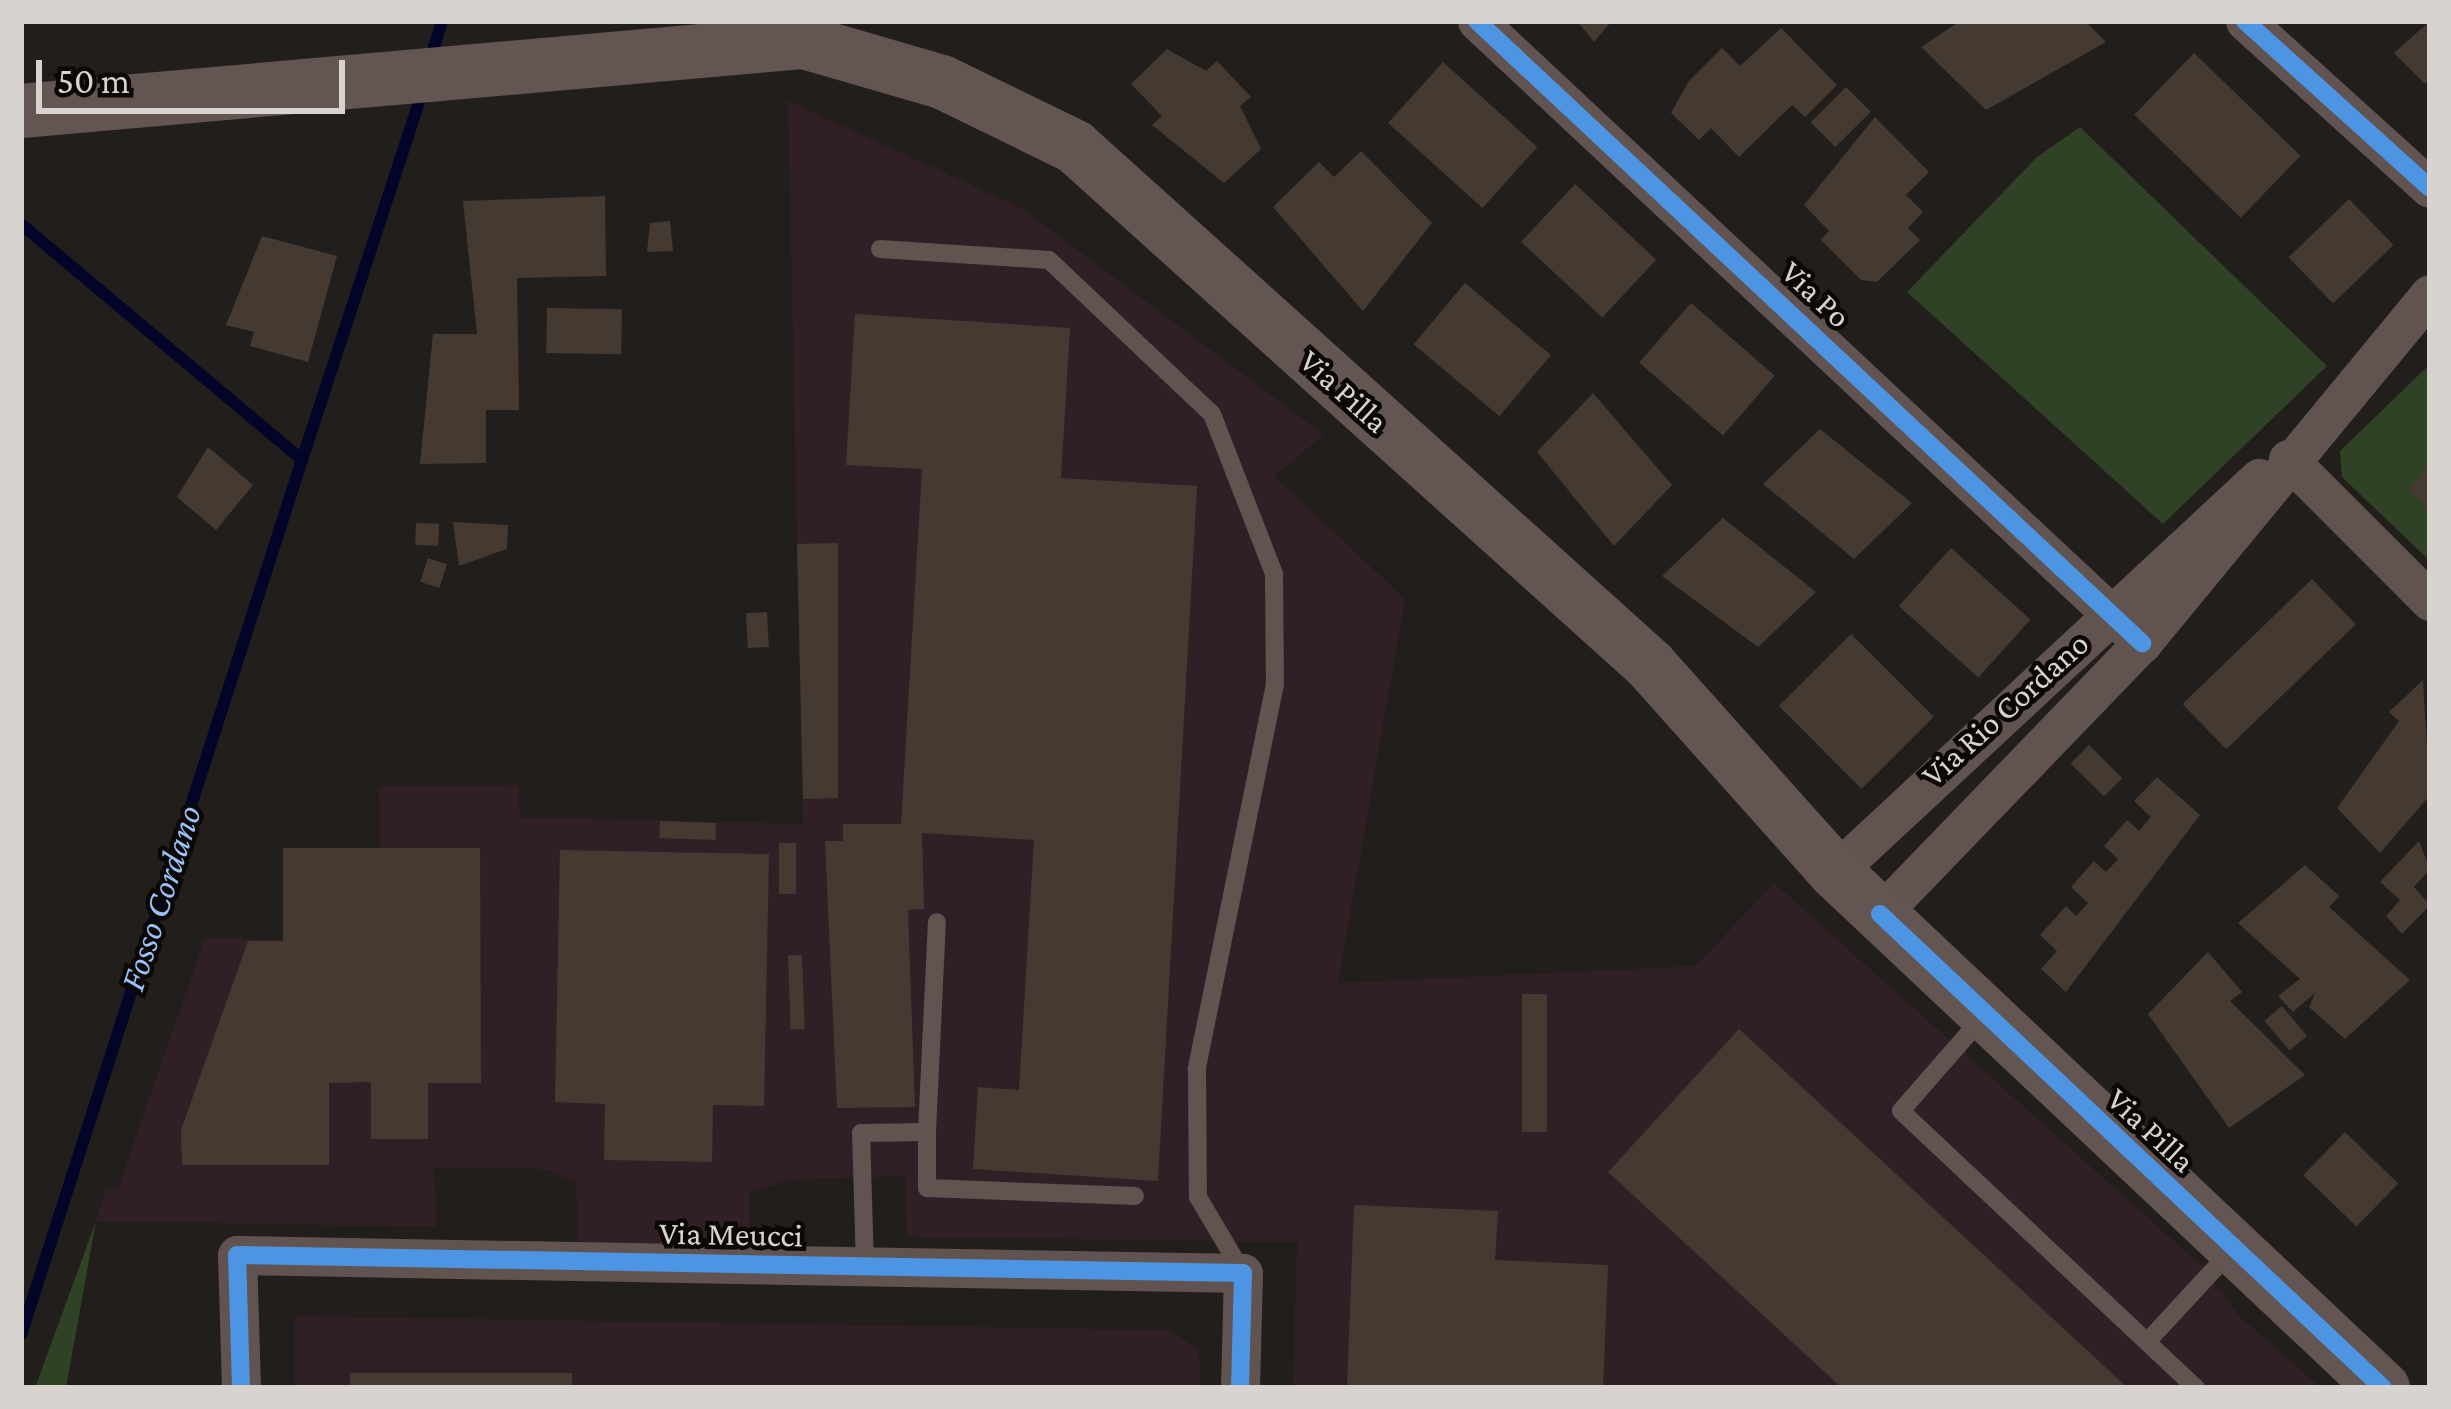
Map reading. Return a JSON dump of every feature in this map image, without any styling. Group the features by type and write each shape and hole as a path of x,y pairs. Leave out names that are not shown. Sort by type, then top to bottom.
{"main road":[{"name":"Via Pilla","path":"21,111 388,87 804,42 942,82 1075,147 1650,665 1835,872 2383,1388"}],"street":[{"name":"Via Po","path":"1478,21 2111,613"},
{"path":"2245,21 2430,188"},
{"path":"2430,293 2288,459 2430,601"},
{"name":"Via Rio Cordano","path":"1835,872 1898,805 2111,613 2234,494 2288,459"},
{"name":"Via Rio Cordano","path":"1880,914 1941,840 2142,643 2288,459"},
{"name":"Via Rio Cordano","path":"2111,613 2142,643"},
{"name":"Via Rio Cordano","path":"1898,805 1941,840"},
{"name":"Via Meucci","path":"241,1388 237,1255 1243,1273"},
{"path":"1240,1388 1243,1273"}],"lane":[{"path":"880,249 1048,260 1212,414 1274,574 1275,684 1197,1069 1198,1197 1243,1273"},
{"path":"937,922 927,1188 1135,1196"},
{"path":"1985,1014 1901,1111 2196,1388"},
{"path":"865,1266 861,1133 927,1132"},
{"path":"2147,1342 2233,1249"}],"shaded area":[{"path":"788,101 1021,208 1324,435 1274,476 1405,599 1338,983 1696,966 1774,883 2205,1269 2238,1315 2321,1388 1293,1388 1297,1242 907,1237 905,1176 789,1180 749,1193 750,1246 578,1248 576,1182 545,1169 434,1168 437,1227 96,1221 106,1189 118,1189 205,937 283,940 283,848 380,848 379,786 518,785 520,817 803,824"},
{"path":"295,1316 1168,1330 1199,1349 1200,1388 295,1388"}],"green space":[{"path":"2080,127 2327,366 2163,524 1907,292 2037,157"},
{"path":"2430,364 2430,561 2342,477 2340,451"},
{"path":"96,1221 66,1388 35,1388"}],"building":[{"path":"1577,21 1612,21 1594,42"},
{"path":"1960,21 2085,21 2106,42 1986,110 1921,47"},
{"path":"2430,21 2430,79 2425,84 2394,53"},
{"path":"1781,28 1837,85 1805,117 1792,105 1739,157 1711,128 1699,140 1671,113 1689,81 1722,48 1740,66"},
{"path":"1167,49 1206,71 1217,61 1251,97 1240,106 1261,149 1224,183 1152,125 1162,116 1131,84"},
{"path":"2194,53 2300,156 2241,218 2134,115"},
{"path":"1443,62 1537,147 1483,208 1388,123"},
{"path":"1846,87 1871,112 1835,147 1811,122"},
{"path":"1875,117 1929,172 1906,195 1923,212 1908,228 1920,240 1877,282 1861,280 1821,240 1829,231 1804,205"},
{"path":"1361,151 1432,223 1363,311 1273,207 1319,162 1334,177"},
{"path":"1575,184 1656,260 1602,317 1521,242"},
{"path":"605,196 606,276 517,278 519,410 486,410 486,463 420,464 433,334 477,334 463,201"},
{"path":"2349,199 2393,245 2333,303 2289,257"},
{"path":"670,221 673,251 647,252 650,223"},
{"path":"262,236 337,256 308,362 250,346 254,332 226,325"},
{"path":"1465,283 1551,355 1499,416 1414,344"},
{"path":"1691,303 1775,376 1723,435 1639,363"},
{"path":"547,308 622,309 621,354 546,353"},
{"path":"855,314 1070,328 1061,478 1197,486 1158,1181 973,1169 978,1087 1019,1090 1034,840 922,833 924,909 908,910 915,1107 837,1108 825,841 843,841 843,824 901,824 922,469 846,465"},
{"path":"1593,393 1672,485 1614,546 1537,452"},
{"path":"1820,429 1912,503 1854,559 1763,484"},
{"path":"208,447 253,485 216,530 177,497"},
{"path":"2430,465 2430,509 2408,490"},
{"path":"1723,518 1816,592 1758,647 1662,576"},
{"path":"453,522 508,525 507,549 459,566"},
{"path":"416,523 439,524 438,546 415,545"},
{"path":"838,543 838,798 803,799 797,544"},
{"path":"1951,548 2031,620 1978,678 1899,606"},
{"path":"428,558 447,564 439,588 420,582"},
{"path":"2312,579 2356,624 2226,749 2183,704"},
{"path":"767,612 769,647 748,648 746,613"},
{"path":"1851,634 1934,717 1862,789 1779,706"},
{"path":"2423,680 2430,795 2380,853 2337,808 2399,721 2389,712"},
{"path":"2089,745 2122,778 2104,797 2071,763"},
{"path":"2157,777 2200,815 2066,992 2041,969 2057,951 2040,935 2066,906 2076,916 2088,903 2071,887 2094,861 2106,872 2118,859 2104,846 2127,820 2139,831 2151,817 2134,801"},
{"path":"660,821 716,823 715,840 659,838"},
{"path":"2419,841 2430,869 2414,887 2430,905 2402,934 2386,916 2400,900 2380,882"},
{"path":"779,843 796,843 796,894 779,894"},
{"path":"283,848 480,848 481,1083 428,1083 428,1139 371,1139 371,1082 329,1083 329,1165 182,1165 181,1130 248,941 283,941"},
{"path":"560,850 769,854 764,1106 713,1105 712,1162 604,1160 605,1104 555,1102"},
{"path":"2305,865 2339,896 2329,907 2410,980 2345,1039 2309,1007 2315,993 2293,1012 2278,996 2300,979 2238,923"},
{"path":"2208,952 2242,992 2230,1001 2305,1075 2229,1128 2148,1014"},
{"path":"788,955 802,955 805,1029 791,1029"},
{"path":"1522,994 1547,994 1547,1132 1522,1132"},
{"path":"2282,1006 2307,1036 2289,1051 2264,1021"},
{"path":"1739,1029 2128,1388 1842,1388 1608,1172"},
{"path":"2345,1132 2398,1183 2357,1227 2303,1175"},
{"path":"1354,1205 1498,1211 1495,1260 1608,1265 1603,1388 1347,1388"},
{"path":"350,1373 572,1373 572,1388 350,1388"}],"waterway":[{"path":"430,61 442,21"},
{"path":"21,224 302,460 422,92"},
{"name":"Fosso Cordano","path":"21,1335 302,460"}],"cycle path":[{"path":"1477,21 2142,643"},
{"path":"2245,21 2430,188"},
{"path":"1880,914 2383,1388"},
{"path":"241,1388 237,1255 1243,1273 1240,1388"}]}
